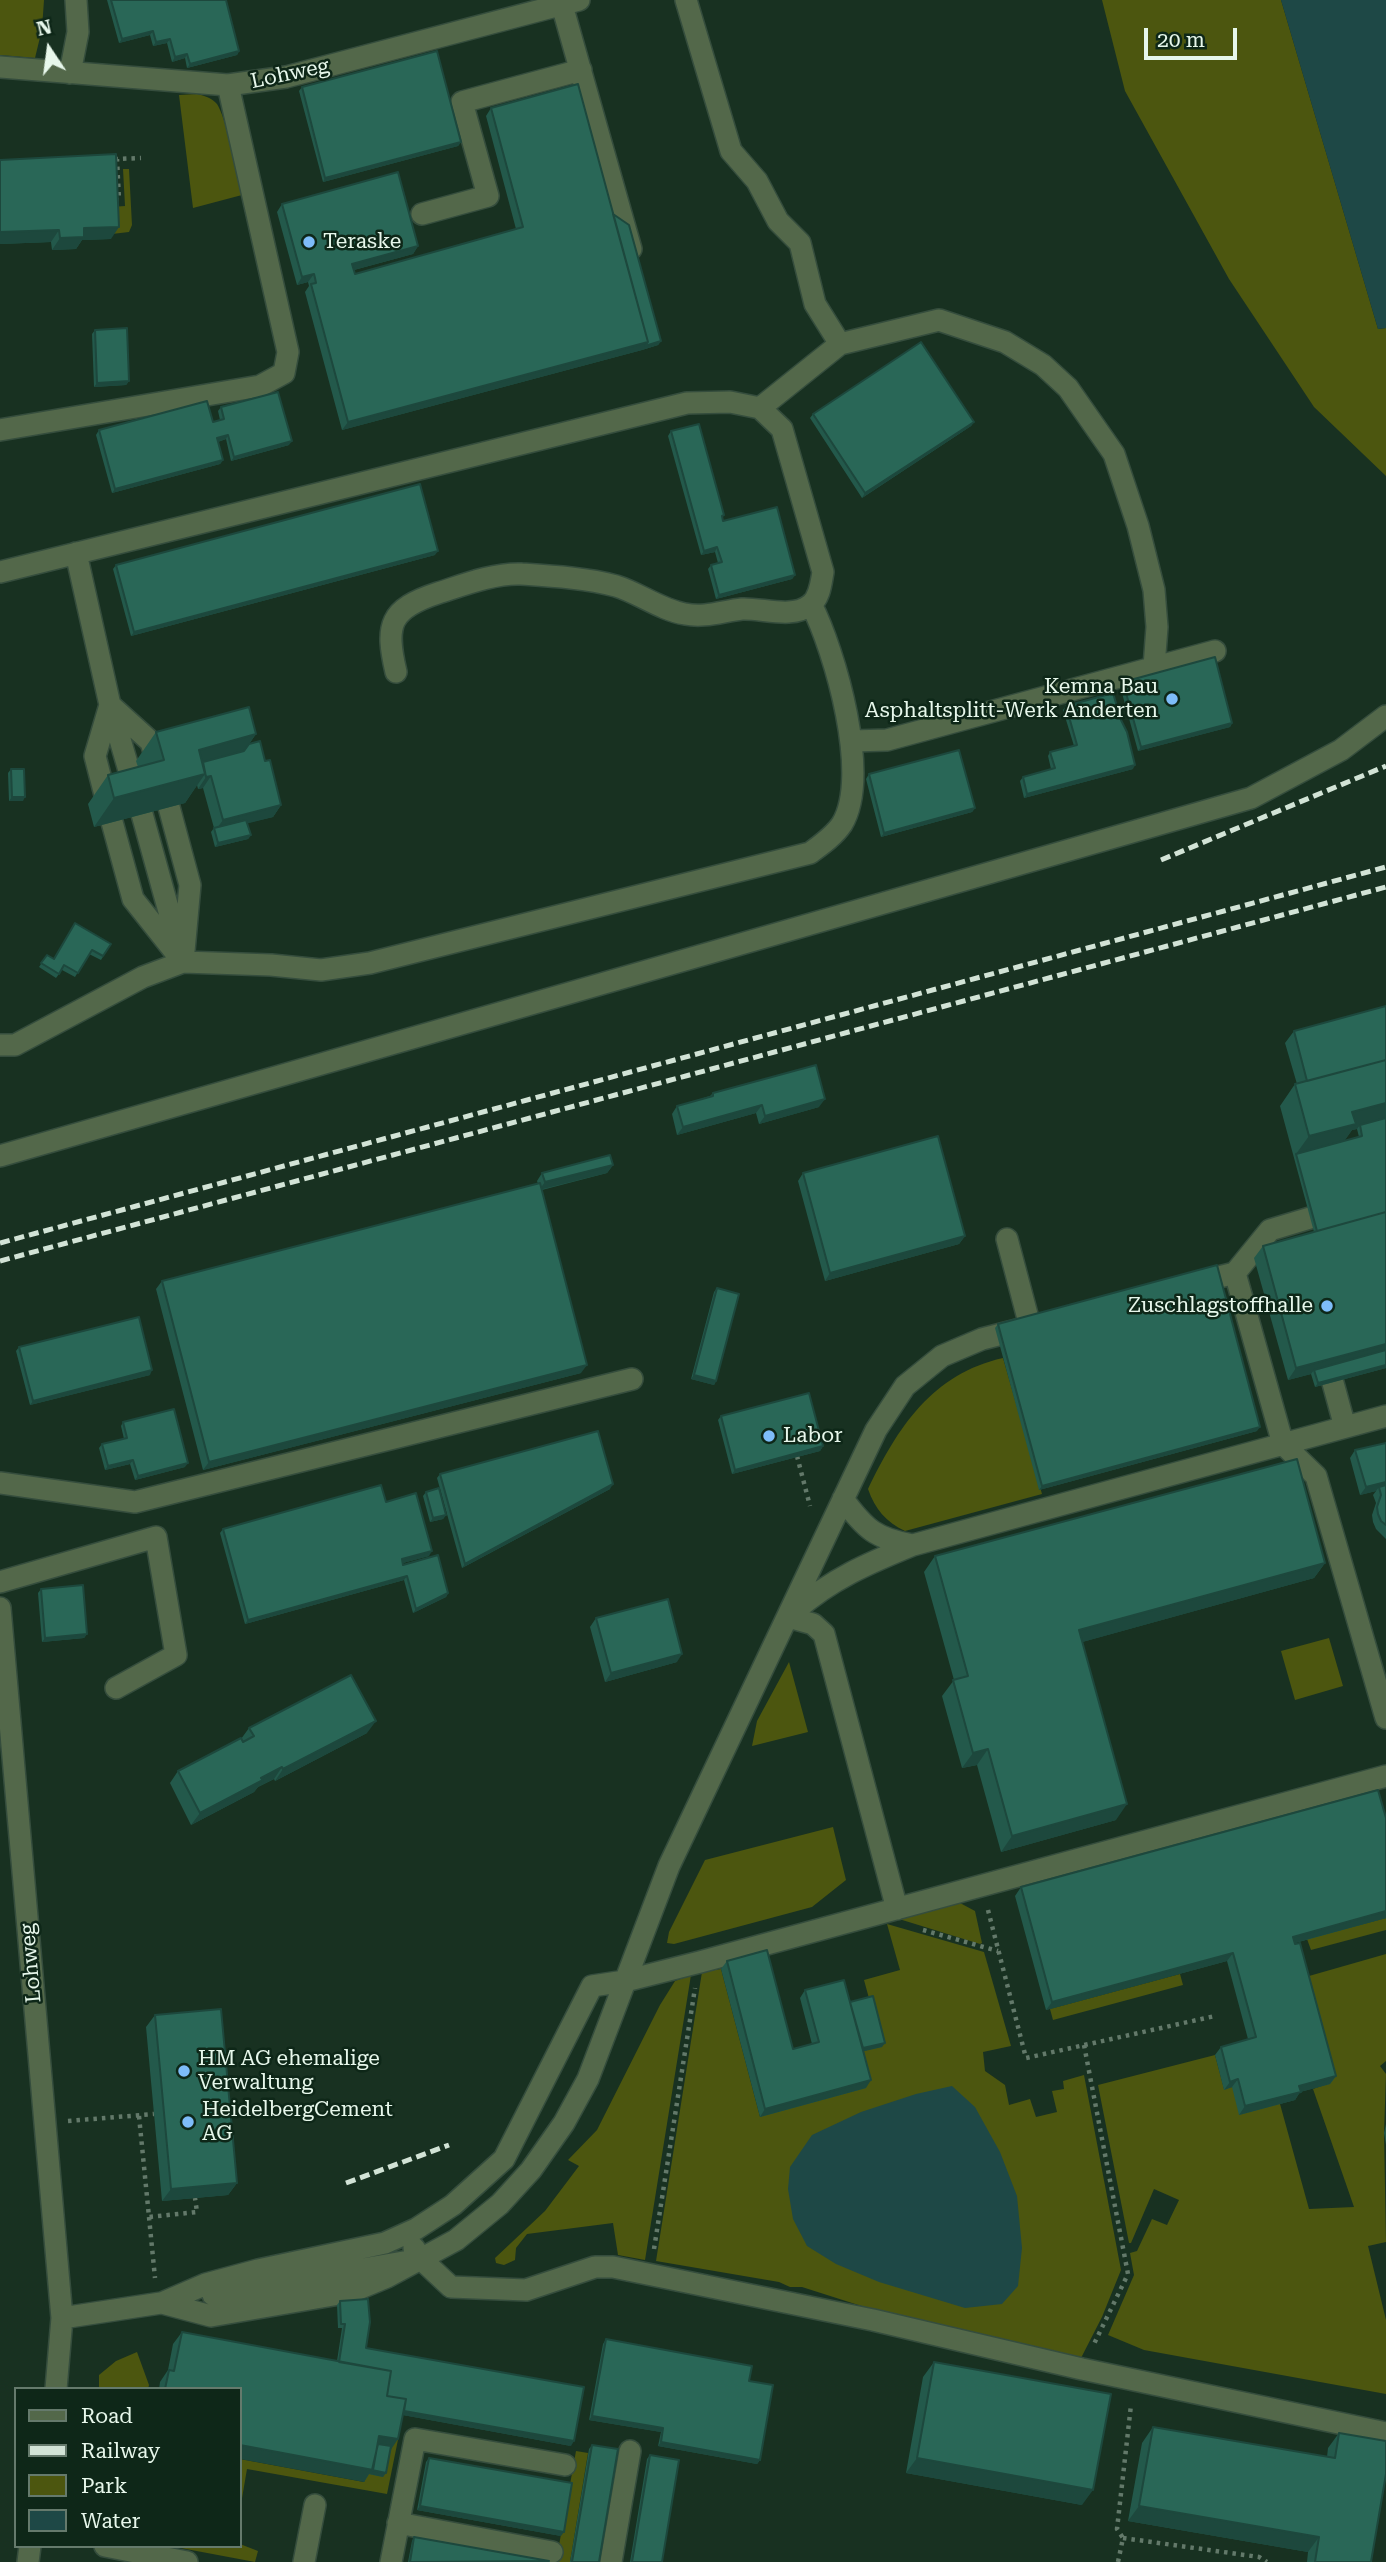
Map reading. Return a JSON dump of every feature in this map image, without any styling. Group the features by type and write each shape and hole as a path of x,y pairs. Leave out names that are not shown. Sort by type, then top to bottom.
{"street":[{"path":"70,73 78,32 76,0"},
{"path":"685,0 731,151 757,181 778,221 800,243 815,304 840,344"},
{"path":"571,2 581,70 637,270"},
{"name":"Lohweg","path":"0,67 228,85 249,84 286,77 571,2"},
{"path":"422,214 488,197 462,102 581,70"},
{"path":"0,430 260,386 284,373 288,352 228,85"},
{"path":"760,408 840,344 939,320 1005,342 1043,365 1068,388 1114,454 1138,526 1154,590 1157,627 1154,667"},
{"path":"0,572 687,403 730,402 760,408 782,429 823,572 820,591 811,604 796,612 742,609 707,615 683,614 616,586 517,574 472,582 425,597 404,609 391,625 390,647 396,672"},
{"path":"76,553 110,705 135,790"},
{"path":"0,1045 15,1045 143,977 183,962 321,970 370,963 810,853 842,824 850,805 853,783 852,741 825,631 811,604"},
{"path":"852,741 887,740 1215,651"},
{"path":"110,705 151,742 155,756"},
{"path":"106,799 95,756 110,705"},
{"path":"0,1156 1251,798 1341,750 1386,716"},
{"path":"169,807 190,885 183,962"},
{"path":"142,814 183,962"},
{"path":"113,822 133,899 183,962"},
{"path":"1171,1289 1235,1273 1270,1230 1310,1218"},
{"path":"1007,1239 1030,1326"},
{"path":"1235,1273 1283,1444 1316,1476 1386,1718"},
{"path":"160,2304 211,2316 351,2292 387,2277 456,2240 491,2211 531,2170 564,2123 587,2080 669,1866 876,1430 905,1386 942,1356 982,1339 1055,1320"},
{"path":"0,1483 135,1503 632,1379"},
{"path":"1333,1383 1345,1427"},
{"path":"788,1617 819,1590 878,1559 913,1545 1386,1416"},
{"path":"843,1499 857,1519 872,1532 889,1541 913,1545"},
{"path":"0,1582 156,1536 176,1655 116,1688"},
{"name":"Lohweg","path":"0,1608 62,2318 56,2387"},
{"path":"788,1617 813,1624 824,1634 897,1909"},
{"path":"160,2304 206,2284 385,2243 407,2234 453,2205 504,2159 592,1986 625,1981 700,1962 1386,1776"},
{"path":"407,2234 421,2259 451,2287 526,2290 595,2267 613,2267 873,2320 1082,2369 1386,2433"},
{"path":"62,2318 421,2259"},
{"path":"391,2562 415,2438 565,2465"},
{"path":"611,2562 630,2451"},
{"path":"304,2562 315,2505"},
{"path":"398,2523 552,2553"},
{"path":"115,2548 187,2562"}],"path":[{"path":"109,200 119,200 117,159 141,158"},
{"path":"797,1456 812,1513 831,1522"},
{"path":"982,1886 1026,2058 1215,2016"},
{"path":"922,1930 998,1951"},
{"path":"650,2274 700,1962"},
{"path":"1082,2369 1128,2274 1084,2045"},
{"path":"45,2123 154,2114"},
{"path":"139,2116 160,2304"},
{"path":"149,2217 197,2212 195,2198"},
{"path":"1118,2562 1123,2538 1117,2529 1134,2380"},
{"path":"1123,2538 1259,2557 1267,2562"}],"green space":[{"path":"0,0 44,0 42,29 35,58 0,55"},
{"path":"1102,0 1281,0 1378,329 1386,328 1386,476 1314,407 1229,279 1125,91"},
{"path":"197,94 213,100 220,110 242,195 193,208 179,95"},
{"path":"123,169 129,169 132,225 129,232 112,234 111,207 125,206"},
{"path":"1003,1358 1042,1494 905,1531 898,1527 882,1514 868,1489 892,1445 920,1406 937,1390 956,1376"},
{"path":"1329,1638 1343,1686 1295,1700 1281,1651"},
{"path":"789,1662 808,1732 752,1746 757,1721"},
{"path":"833,1827 846,1880 812,1907 674,1944 667,1943 669,1932 705,1860"},
{"path":"960,1903 975,1911 982,1943 899,1919"},
{"path":"1386,1918 1386,1930 1311,1950 1307,1939"},
{"path":"887,1924 984,1952 1011,2046 983,2052 985,2071 1005,2085 1009,2105 1030,2099 1036,2117 1057,2112 1052,2091 1064,2089 1063,2081 1084,2075 1121,2270 1102,2317 1081,2358 874,2310 802,2287 790,2287 779,2282 656,2261 702,1972 721,1969 760,2117 856,2053 882,2046 864,1980 900,1970"},
{"path":"1386,1954 1386,2061 1380,2066 1386,2074 1386,2242 1368,2246 1386,2320 1386,2394 1144,2350 1108,2335 1134,2275 1130,2253 1137,2251 1152,2219 1167,2225 1179,2200 1154,2189 1129,2243 1098,2085 1215,2055 1224,2089 1232,2087 1280,2104 1309,2209 1354,2207 1313,2089 1330,2083 1302,1978"},
{"path":"1180,1974 1183,1985 1053,2020 1050,2009"},
{"path":"691,1975 645,2260 618,2255 613,2223 527,2234 516,2248 515,2260 504,2265 496,2263 495,2258 545,2211 579,2166 568,2160 597,2130 660,2005 675,1981"},
{"path":"137,2352 148,2387 99,2387 99,2375 116,2361"},
{"path":"397,2414 403,2415 387,2494 247,2469 242,2498 242,2459 364,2482"},
{"path":"576,2451 588,2453 570,2562 556,2562"},
{"path":"242,2545 258,2551 255,2562 181,2548 242,2548"}],"water":[{"path":"1281,0 1386,0 1386,328 1378,329"},
{"path":"952,2086 975,2107 1000,2152 1017,2196 1022,2248 1018,2286 1002,2304 965,2308 879,2282 836,2264 807,2246 793,2219 788,2189 790,2167 812,2135 861,2112 916,2094"}],"building":[{"path":"111,0 226,0 239,51 190,64 187,54 175,57 170,39 156,42 153,31 122,39"},
{"path":"437,51 461,142 325,178 302,87"},
{"path":"578,84 648,342 348,422 311,284 316,283 314,274 302,277 282,204 398,172 418,246 352,264 355,274 523,227 491,108"},
{"path":"116,154 119,227 84,228 84,237 60,238 59,230 0,232 0,160"},
{"path":"613,214 629,225 661,341 645,346 648,342"},
{"path":"127,328 129,381 97,383 95,330"},
{"path":"921,342 974,422 865,493 813,414"},
{"path":"278,392 292,441 234,457 228,435 217,438 223,460 115,489 99,430 207,401 213,422 224,419 221,407"},
{"path":"699,424 724,515 723,521 777,507 795,575 719,595 711,565 722,562 717,547 704,551 671,431"},
{"path":"420,484 438,551 134,632 116,565"},
{"path":"1215,657 1232,723 1141,747 1123,682"},
{"path":"1113,693 1135,765 1027,794 1023,777 1055,768 1050,752 1077,745 1066,706"},
{"path":"249,707 256,734 199,750 205,774 114,798 108,775 164,760 156,732"},
{"path":"260,741 265,761 270,760 281,805 223,820 211,776 206,777 203,762 244,751 249,744"},
{"path":"959,750 975,808 884,833 869,774"},
{"path":"11,769 24,769 25,797 12,797"},
{"path":"246,820 251,835 218,843 214,828"},
{"path":"75,923 111,944 103,956 92,950 78,973 64,965 59,974 41,963 47,955 54,959"},
{"path":"1386,1006 1386,1060 1307,1081 1294,1031"},
{"path":"1386,1060 1386,1103 1352,1112 1356,1124 1309,1136 1295,1084"},
{"path":"816,1065 825,1099 765,1116 762,1105 683,1127 677,1106 713,1096 713,1093"},
{"path":"1386,1118 1386,1212 1317,1231 1296,1154 1362,1136 1360,1125"},
{"path":"938,1136 965,1236 830,1273 803,1173"},
{"path":"610,1155 613,1165 545,1182 542,1173"},
{"path":"540,1183 587,1365 209,1462 162,1281"},
{"name":"Zuschlagstoffhalle","path":"1386,1212 1386,1344 1296,1368 1263,1246"},
{"path":"1217,1265 1260,1427 1042,1486 998,1324"},
{"path":"717,1288 739,1294 716,1381 694,1375"},
{"path":"139,1317 152,1370 33,1401 19,1347"},
{"path":"1386,1350 1386,1365 1318,1383 1314,1370"},
{"name":"Labor","path":"809,1393 823,1446 735,1470 721,1416"},
{"path":"174,1409 188,1463 138,1476 133,1460 108,1466 102,1444 127,1438 123,1422"},
{"path":"598,1431 613,1484 465,1564 440,1474"},
{"path":"1386,1443 1386,1482 1366,1487 1355,1450"},
{"path":"1297,1459 1325,1563 1079,1630 1127,1804 1012,1836 988,1749 973,1753 953,1680 968,1676 935,1556"},
{"path":"381,1485 386,1502 416,1493 432,1551 402,1559 403,1565 438,1555 448,1593 416,1609 407,1576 248,1620 223,1529"},
{"path":"1386,1485 1386,1525 1381,1521 1377,1507 1381,1495 1379,1487"},
{"path":"439,1488 446,1515 433,1518 426,1492"},
{"path":"83,1585 87,1634 45,1638 41,1589"},
{"path":"668,1599 682,1654 611,1673 596,1618"},
{"path":"351,1675 376,1721 283,1769 282,1767 200,1813 178,1771 241,1738 243,1742 254,1736 249,1728"},
{"path":"1378,1790 1386,1818 1386,1911 1293,1937 1295,1944 1300,1943 1336,2076 1299,2086 1301,2092 1245,2106 1238,2079 1230,2082 1221,2047 1256,2037 1233,1953 1052,2002 1021,1887"},
{"path":"767,1950 793,2049 819,2042 805,1990 844,1980 871,2080 765,2109 727,1961"},
{"path":"873,1996 885,2043 863,2048 850,2002"},
{"name":"HM AG ehemalige Verwaltung","path":"221,2009 237,2183 171,2189 155,2015"},
{"path":"368,2299 370,2322 366,2348 584,2387 574,2441 404,2411 406,2399 387,2396 391,2371 339,2362 345,2324 341,2324 340,2301"},
{"path":"182,2332 391,2371 387,2396 406,2399 398,2439 379,2436 373,2470 242,2445 242,2387 165,2387 169,2370 174,2371"},
{"path":"606,2339 752,2366 749,2381 773,2385 760,2460 661,2442 663,2428 592,2416"},
{"path":"934,2362 1111,2394 1093,2490 917,2458"},
{"path":"1153,2427 1335,2458 1339,2433 1386,2441 1386,2474 1371,2562 1315,2562 1319,2537 1139,2506"},
{"path":"378,2444 391,2446 386,2473 372,2470"},
{"path":"592,2445 618,2449 599,2562 572,2562"},
{"path":"650,2455 679,2460 662,2562 632,2562"},
{"path":"429,2458 572,2483 564,2532 420,2506"},
{"path":"414,2537 549,2561 410,2562"}],"railway":[{"path":"1161,860 1386,766"},
{"path":"0,1243 1386,867"},
{"path":"0,1261 1386,887"},
{"path":"346,2183 449,2145"}],"place":[{"name":"Teraske","path":"309,242"},
{"name":"Kemna Bau Asphaltsplitt-Werk Anderten","path":"1172,699"},
{"name":"Zuschlagstoffhalle","path":"1327,1306"},
{"name":"Labor","path":"769,1436"},
{"name":"HM AG ehemalige Verwaltung","path":"184,2071"},
{"name":"HeidelbergCement AG","path":"188,2122"}]}
